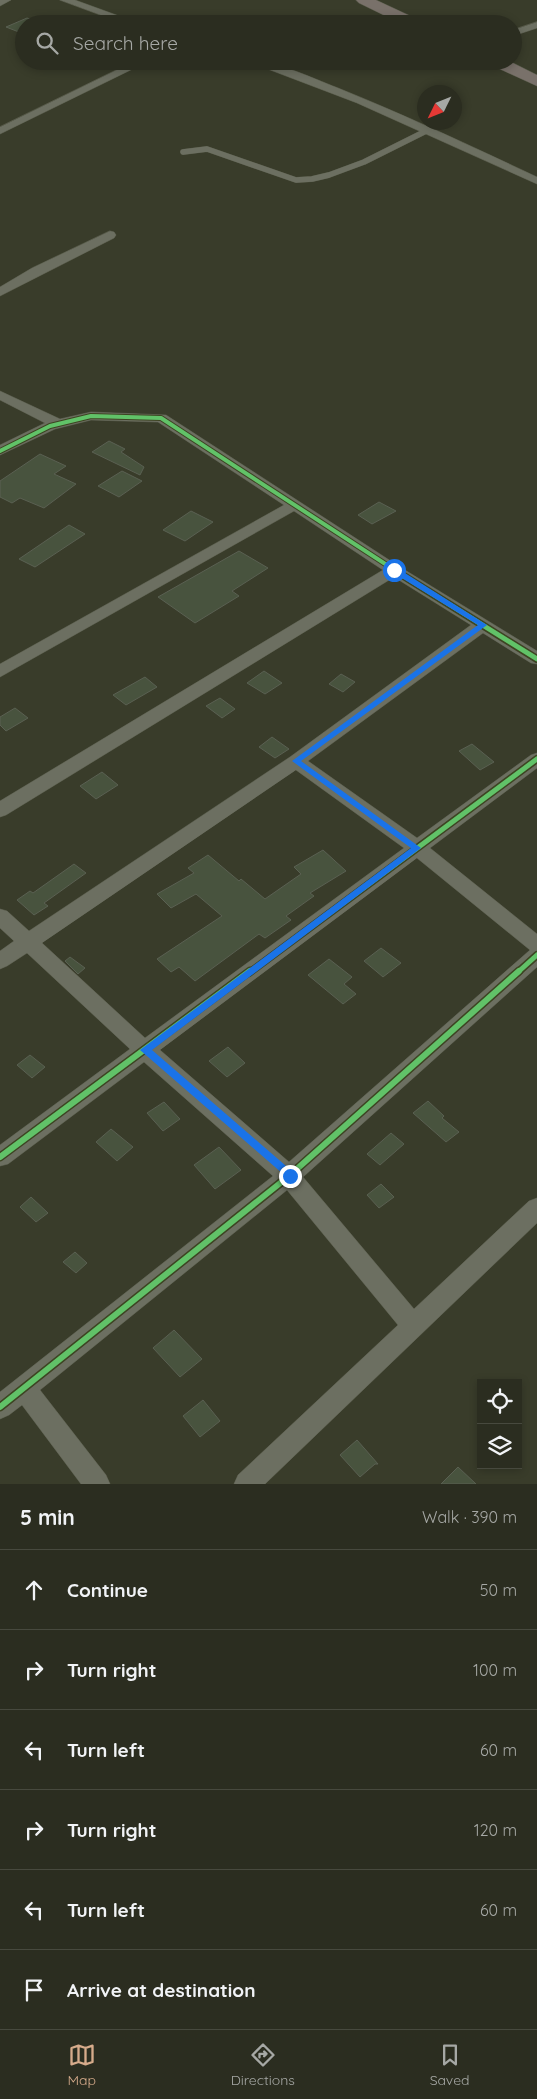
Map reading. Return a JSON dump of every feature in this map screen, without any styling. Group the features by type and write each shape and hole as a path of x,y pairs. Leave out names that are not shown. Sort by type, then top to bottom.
{"highway":[{"path":"364,0 396,15"},
{"path":"514,70 537,81"}],"street":[{"path":"0,3 6,0"},
{"path":"65,0 109,15"},
{"path":"522,30 537,25"},
{"path":"0,131 125,70"},
{"path":"279,70 318,83 417,125"},
{"path":"428,130 537,181"},
{"path":"0,292 36,271 110,235"},
{"path":"0,395 58,424"},
{"path":"0,451 50,426 90,416 161,418 394,570 537,658"},
{"path":"0,671 294,505"},
{"path":"0,810 394,570"},
{"path":"0,961 296,761 483,625"},
{"path":"0,1157 537,759"},
{"path":"296,761 417,848 537,945"},
{"path":"0,916 145,1050 290,1176 413,1325"},
{"path":"0,1407 290,1176 537,955"},
{"path":"247,1484 537,1208"},
{"path":"24,1388 97,1484"}],"lane":[{"path":"183,152 207,149 296,180 307,180 326,177 428,130"}],"building":[{"path":"15,23 15,30 6,27"},
{"path":"109,441 125,449 121,452 144,467 140,475 92,452"},
{"path":"40,454 66,466 54,474 76,484 44,508 20,498 12,503 0,497 0,481"},
{"path":"122,471 142,481 119,497 98,486"},
{"path":"379,502 396,511 372,524 358,515"},
{"path":"191,511 213,522 185,541 163,530"},
{"path":"69,525 85,534 35,567 19,559"},
{"path":"239,551 268,568 232,591 239,596 195,623 158,597"},
{"path":"264,671 282,683 265,694 247,683"},
{"path":"341,674 355,682 343,692 329,684"},
{"path":"145,677 157,687 126,705 113,695"},
{"path":"220,698 235,709 222,718 206,706"},
{"path":"15,708 28,718 6,731 0,725 0,717"},
{"path":"272,737 289,749 275,758 259,747"},
{"path":"472,744 494,762 480,770 459,751"},
{"path":"102,772 118,785 96,799 80,786"},
{"path":"323,850 346,871 310,893 314,896 286,916 291,920 265,938 259,934 195,981 179,967 171,972 157,959 222,916 196,894 171,908 157,894 194,873 188,868 208,855 239,881 241,879 265,899 301,874 294,867"},
{"path":"74,864 86,873 44,903 48,906 34,915 17,900 30,891 33,893"},
{"path":"381,948 401,963 383,977 364,961"},
{"path":"70,957 85,968 78,974 65,961"},
{"path":"329,959 352,977 344,984 356,994 343,1004 308,975"},
{"path":"228,1047 245,1063 227,1077 209,1061"},
{"path":"30,1055 45,1067 32,1078 17,1065"},
{"path":"428,1101 444,1116 442,1118 459,1132 446,1142 413,1113"},
{"path":"164,1102 180,1119 163,1131 147,1113"},
{"path":"111,1129 133,1147 117,1161 96,1142"},
{"path":"391,1133 404,1144 380,1165 367,1154"},
{"path":"219,1147 241,1170 215,1189 194,1165"},
{"path":"381,1184 394,1197 379,1208 367,1195"},
{"path":"31,1197 48,1213 36,1222 20,1207"},
{"path":"75,1252 87,1263 76,1273 63,1262"},
{"path":"174,1330 202,1359 180,1377 153,1348"},
{"path":"203,1400 220,1421 200,1437 183,1416"},
{"path":"357,1440 378,1464 375,1464 360,1477 340,1455"},
{"path":"458,1467 476,1484 441,1484"}],"cycle path":[{"path":"0,451 50,426 91,416 161,418 394,570 537,659"},
{"path":"0,1157 537,759"},
{"path":"0,1407 289,1176 537,955"}],"route":[{"path":"290,1176 145,1050 417,848 296,761 483,625 394,570"}]}
